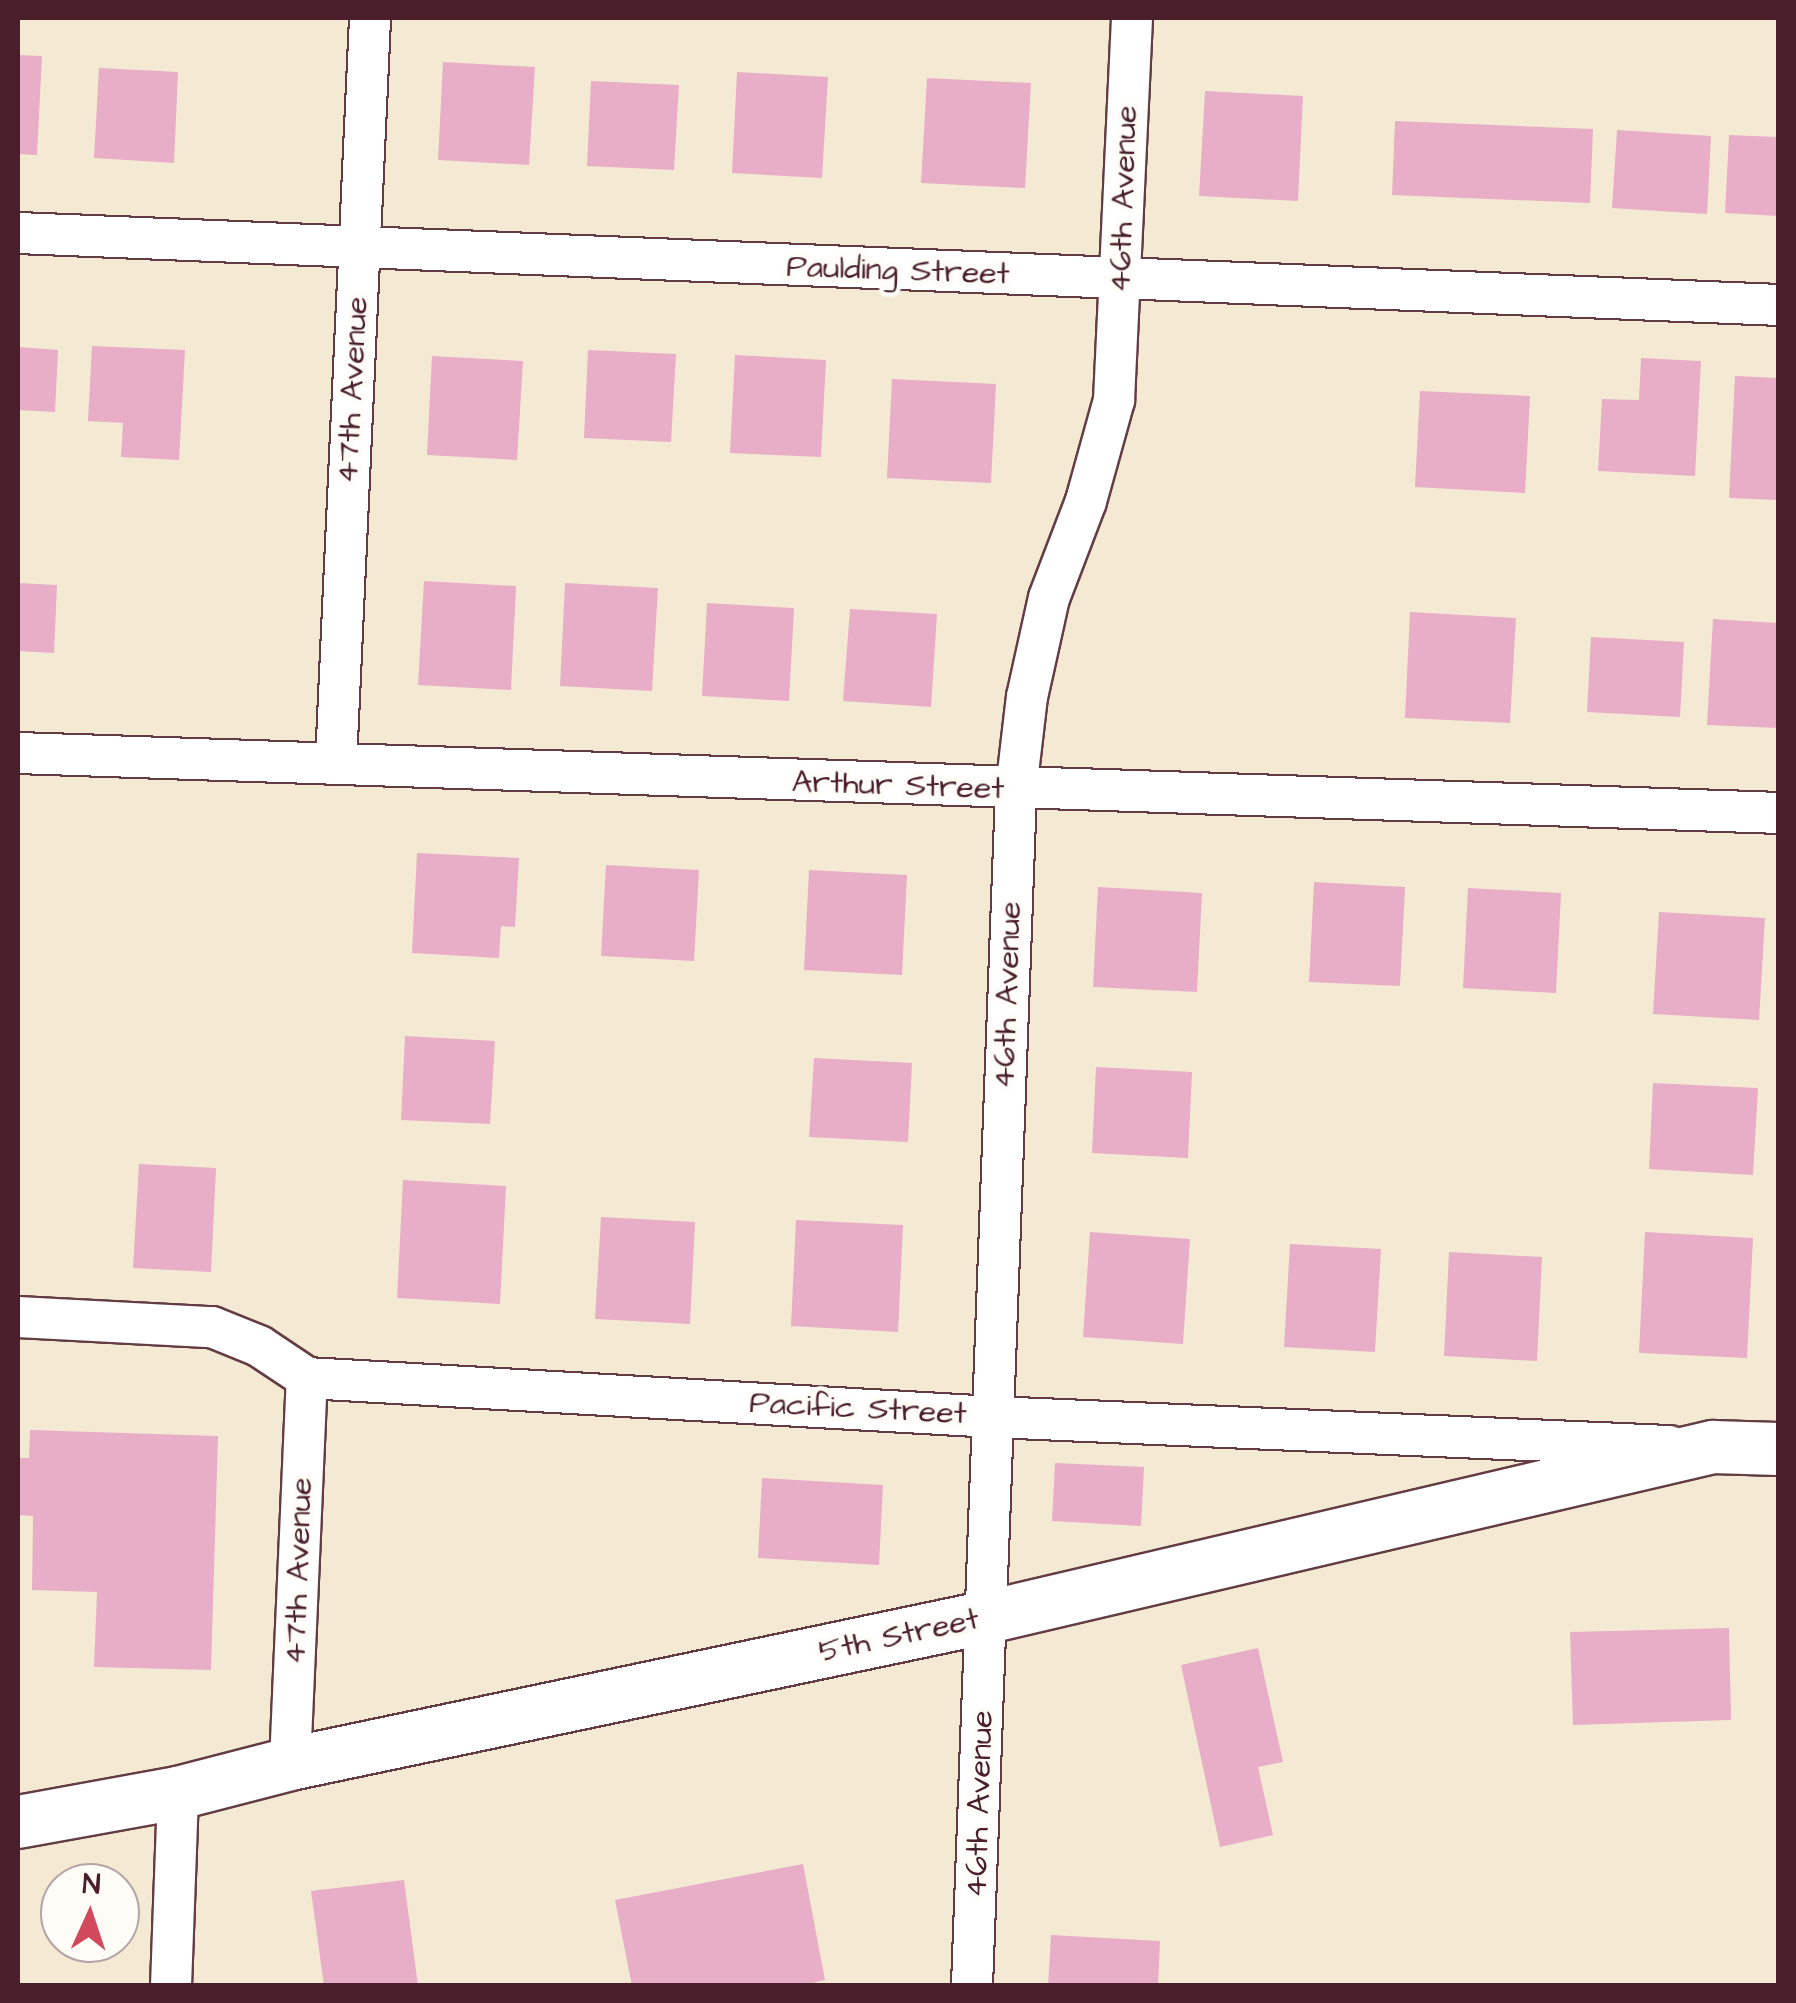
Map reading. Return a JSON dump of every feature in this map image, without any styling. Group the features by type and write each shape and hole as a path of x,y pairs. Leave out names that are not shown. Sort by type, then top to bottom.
{"street":[{"name":"47th Avenue","path":"336,762 370,18"},
{"name":"46th Avenue","path":"972,1986 1016,790 1027,697 1049,598 1086,502 1114,400 1132,18"},
{"name":"Paulding Street","path":"18,232 359,250 1778,305"},
{"name":"Arthur Street","path":"18,753 1778,814"},
{"path":"18,1317 212,1327 259,1346 307,1378"},
{"name":"47th Avenue","path":"290,1764 307,1378"},
{"name":"Pacific Street","path":"307,1378 993,1417 1712,1448"},
{"name":"5th Street","path":"18,1822 178,1793 290,1764 988,1617 1712,1448 1778,1449"},
{"path":"172,1986 178,1793"}],"building":[{"path":"18,55 42,56 37,155 18,154"},
{"path":"443,62 535,67 529,165 438,160"},
{"path":"99,68 178,72 174,163 94,158"},
{"path":"737,72 828,77 822,178 732,173"},
{"path":"927,78 1031,83 1025,188 921,183"},
{"path":"591,81 679,85 674,170 587,166"},
{"path":"1205,91 1303,96 1298,201 1199,196"},
{"path":"1395,121 1593,129 1590,203 1392,195"},
{"path":"1617,130 1711,136 1707,214 1612,208"},
{"path":"1729,135 1778,137 1778,216 1725,213"},
{"path":"92,346 185,350 179,460 121,457 123,423 88,421"},
{"path":"18,347 58,350 55,412 18,410"},
{"path":"588,350 676,354 671,442 584,438"},
{"path":"735,355 826,360 821,457 730,453"},
{"path":"432,356 523,361 517,460 427,455"},
{"path":"1641,358 1701,361 1695,476 1598,471 1602,399 1639,400"},
{"path":"1735,376 1778,378 1778,500 1729,498"},
{"path":"892,379 996,384 991,483 887,478"},
{"path":"1420,391 1530,396 1525,493 1415,487"},
{"path":"424,581 516,586 511,690 418,685"},
{"path":"18,583 57,585 54,653 18,651"},
{"path":"565,583 658,588 652,691 560,686"},
{"path":"707,603 794,608 789,701 702,696"},
{"path":"850,609 937,614 931,707 843,701"},
{"path":"1410,612 1516,618 1510,723 1405,718"},
{"path":"1713,619 1778,623 1778,728 1707,725"},
{"path":"1591,637 1684,642 1680,717 1587,712"},
{"path":"417,853 519,858 515,927 501,926 499,958 412,953"},
{"path":"606,865 699,870 694,961 601,956"},
{"path":"809,870 907,875 902,975 804,970"},
{"path":"1314,882 1405,887 1400,986 1309,982"},
{"path":"1098,887 1202,893 1197,992 1093,987"},
{"path":"1468,888 1561,893 1556,993 1463,988"},
{"path":"1659,912 1765,918 1759,1020 1653,1014"},
{"path":"405,1036 495,1041 490,1124 401,1120"},
{"path":"814,1058 912,1063 908,1142 809,1137"},
{"path":"1096,1067 1192,1072 1188,1158 1092,1153"},
{"path":"1653,1083 1758,1088 1753,1175 1649,1169"},
{"path":"139,1164 216,1168 211,1272 133,1268"},
{"path":"403,1180 506,1186 500,1304 397,1298"},
{"path":"601,1217 695,1222 690,1324 595,1319"},
{"path":"796,1220 903,1225 898,1332 791,1326"},
{"path":"1090,1232 1190,1239 1183,1344 1083,1337"},
{"path":"1645,1232 1753,1238 1747,1358 1639,1353"},
{"path":"1290,1244 1381,1249 1375,1352 1284,1347"},
{"path":"1449,1252 1542,1257 1537,1361 1444,1356"},
{"path":"30,1430 218,1436 211,1670 94,1667 97,1592 32,1590 33,1516 18,1515 18,1458 29,1458"},
{"path":"1055,1463 1144,1467 1141,1526 1052,1521"},
{"path":"762,1478 883,1485 879,1565 758,1558"},
{"path":"1729,1628 1731,1720 1573,1725 1570,1632"},
{"path":"1258,1648 1283,1762 1258,1767 1273,1835 1220,1847 1181,1665"},
{"path":"803,1864 825,1980 799,1986 632,1986 615,1900"},
{"path":"404,1880 418,1986 324,1986 311,1891"},
{"path":"1051,1935 1160,1941 1158,1986 1048,1986"}]}
